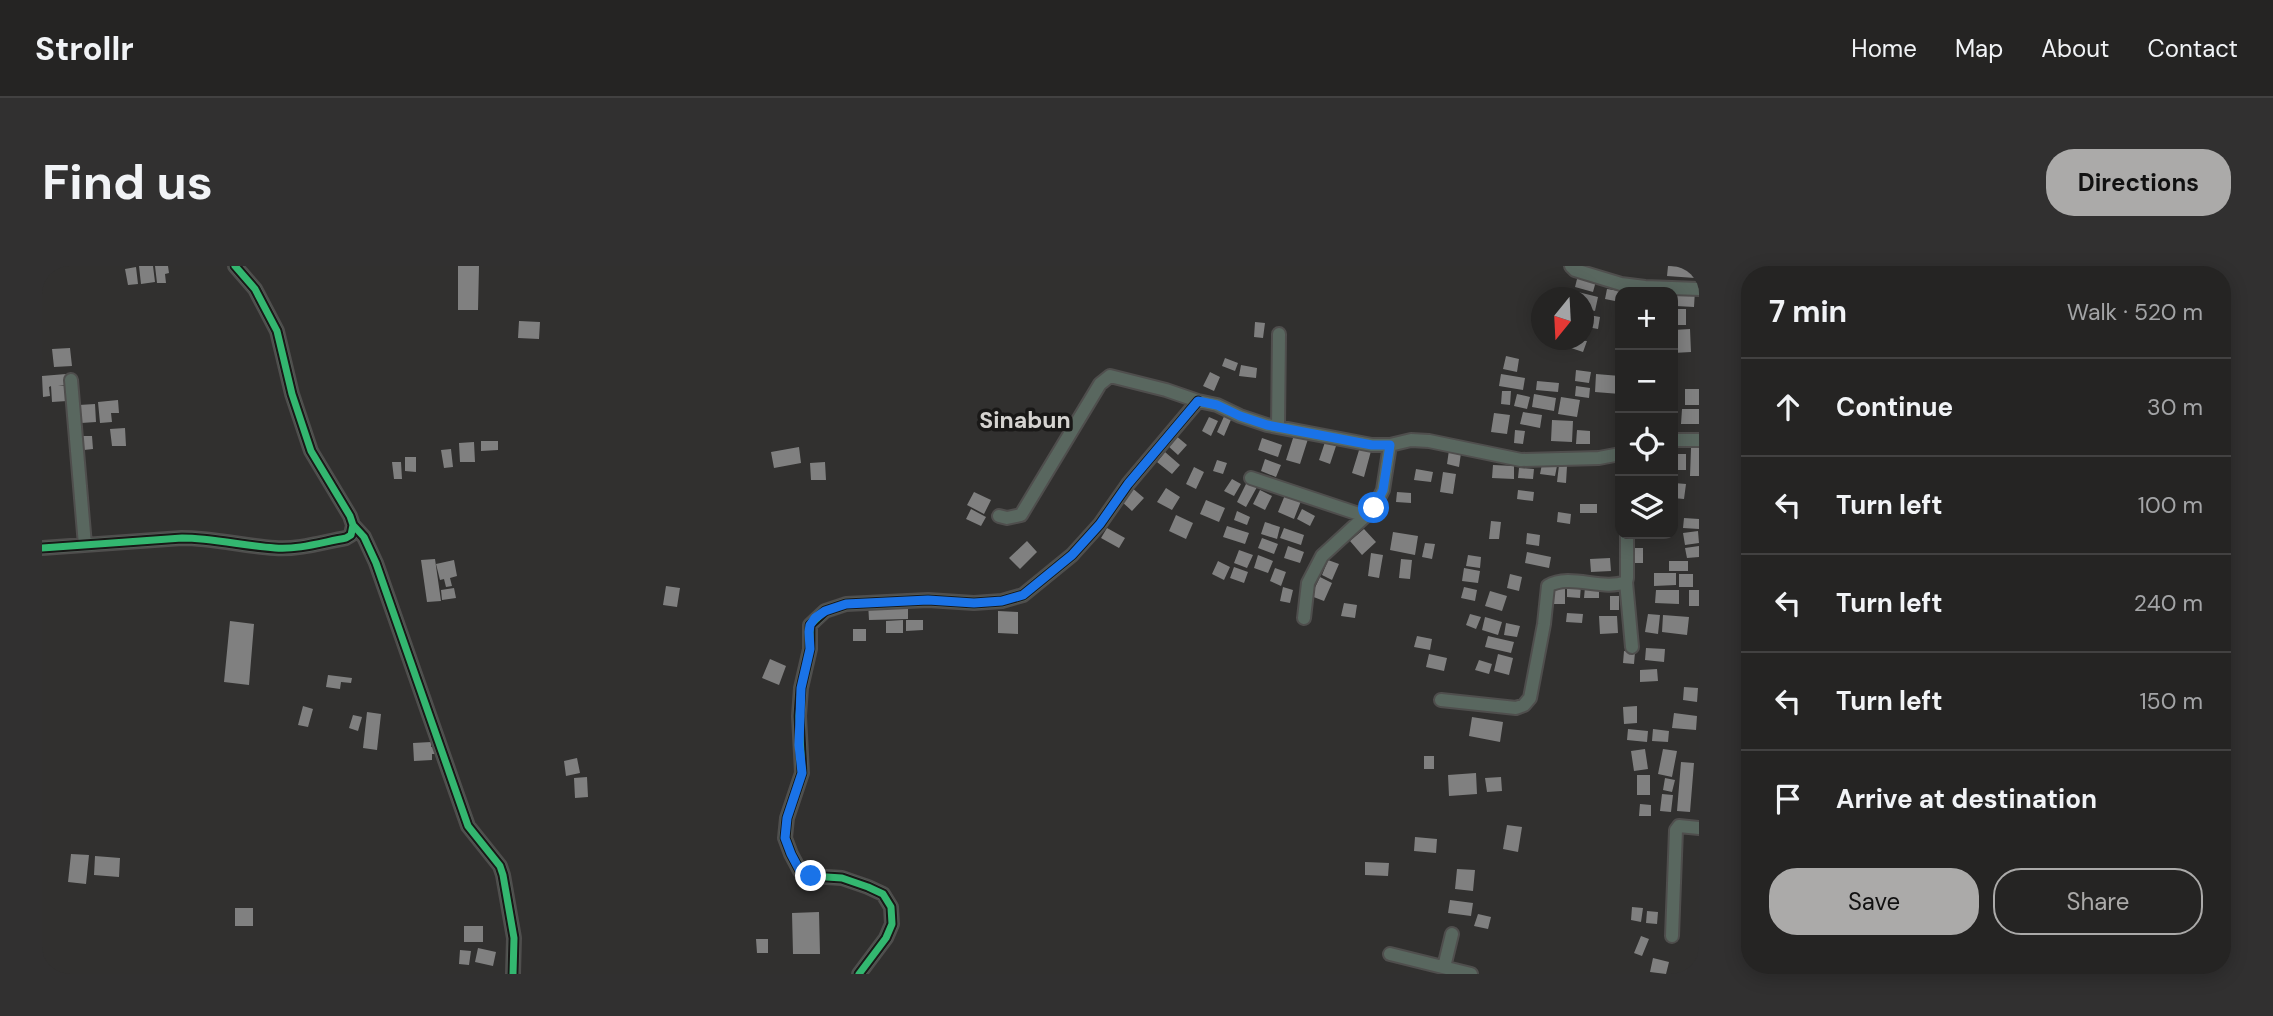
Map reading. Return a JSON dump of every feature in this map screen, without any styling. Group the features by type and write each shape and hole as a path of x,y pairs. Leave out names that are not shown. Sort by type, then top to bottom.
{"street":[{"path":"236,266 255,289 277,331 292,394 311,451 353,525 364,537 376,563 468,826 500,866 514,938 513,974"},
{"path":"1571,266 1575,270 1621,284 1699,289"},
{"path":"1278,426 1279,334"},
{"path":"999,516 1021,516 1100,384 1110,376 1217,405 1251,420 1372,445 1390,445 1411,440 1429,441 1521,460 1615,455"},
{"path":"71,380 85,545"},
{"path":"859,974 886,937 892,924 891,908 883,894 868,887 842,878 811,876 800,871 785,838 787,818 802,773 799,716 801,688 810,649 810,625 825,611 846,604 928,600 974,603 1002,601 1023,595 1072,555 1100,524 1128,484 1198,401"},
{"path":"1678,440 1699,440"},
{"path":"1304,618 1308,583 1322,556 1374,508 1380,498 1390,445"},
{"path":"1251,478 1365,516"},
{"path":"42,548 202,538 277,548 297,547 346,538 351,535 353,525"},
{"path":"1627,539 1626,582 1632,648"},
{"path":"1441,701 1516,708 1524,705 1530,698 1536,673 1548,586 1560,582 1626,582"},
{"path":"1672,936 1676,830 1679,826 1699,828"},
{"path":"1444,967 1452,934"},
{"path":"1390,954 1471,974"}],"building":[{"path":"139,266 153,266 155,282 141,284"},
{"path":"155,266 168,266 166,283 157,283"},
{"path":"458,266 479,266 478,310 458,310"},
{"path":"1668,266 1695,267 1695,278 1667,276"},
{"path":"136,267 138,284 128,285 125,269"},
{"path":"1578,275 1596,281 1594,288 1575,287"},
{"path":"1607,289 1615,290 1615,301 1605,299"},
{"path":"1678,289 1695,290 1694,307 1678,306"},
{"path":"1594,296 1598,297 1594,311"},
{"path":"1678,309 1686,309 1686,325 1678,325"},
{"path":"1594,316 1600,317 1598,329 1594,328"},
{"path":"519,321 540,322 539,339 518,338"},
{"path":"1255,322 1265,323 1263,338 1254,337"},
{"path":"1690,329 1691,352 1678,353 1678,330"},
{"path":"70,348 72,366 54,367 52,349"},
{"path":"1506,356 1519,359 1517,372 1503,369"},
{"path":"1225,358 1238,363 1235,371 1222,366"},
{"path":"1241,365 1257,368 1256,378 1239,376"},
{"path":"1576,370 1591,372 1589,383 1575,381"},
{"path":"1210,372 1220,377 1214,391 1203,386"},
{"path":"66,374 67,385 58,386 65,386 67,401 52,402 51,386 50,396 43,397 42,376"},
{"path":"1501,374 1525,378 1523,390 1499,386"},
{"path":"1596,374 1615,376 1615,394 1595,392"},
{"path":"1537,381 1559,383 1558,392 1536,390"},
{"path":"1576,386 1590,388 1589,398 1575,396"},
{"path":"1685,389 1699,389 1699,405 1685,405"},
{"path":"1502,391 1511,391 1510,405 1501,404"},
{"path":"1517,394 1530,397 1527,409 1514,406"},
{"path":"1534,394 1556,398 1554,411 1532,407"},
{"path":"1561,397 1580,400 1577,417 1558,414"},
{"path":"118,400 119,413 111,413 112,422 100,423 98,402"},
{"path":"95,404 96,422 81,423 79,405"},
{"path":"1682,409 1699,409 1699,424 1681,424"},
{"path":"1226,412 1233,415 1224,436 1217,432"},
{"path":"1523,412 1542,415 1540,428 1520,424"},
{"path":"1494,413 1510,415 1507,434 1491,432"},
{"path":"1209,417 1218,421 1211,436 1202,431"},
{"path":"1552,420 1573,421 1572,442 1551,441"},
{"path":"125,428 126,446 112,446 110,429"},
{"path":"1515,430 1525,431 1523,444 1514,443"},
{"path":"1577,430 1590,431 1590,444 1576,444"},
{"path":"1175,435 1187,445 1178,455 1167,445"},
{"path":"1294,435 1308,439 1300,464 1286,460"},
{"path":"83,436 92,436 93,449 84,450"},
{"path":"1262,438 1282,445 1278,457 1258,450"},
{"path":"481,441 498,441 498,450 481,451"},
{"path":"474,442 475,462 460,462 459,443"},
{"path":"1325,442 1336,446 1330,464 1319,460"},
{"path":"799,447 801,463 774,468 771,452"},
{"path":"1360,447 1371,451 1364,477 1352,473"},
{"path":"1691,448 1699,448 1699,476 1690,476"},
{"path":"451,449 453,467 444,468 441,450"},
{"path":"1449,450 1461,453 1459,467 1447,464"},
{"path":"1165,452 1180,465 1172,474 1157,462"},
{"path":"1678,454 1686,454 1686,470 1678,470"},
{"path":"405,457 416,457 416,472 405,471"},
{"path":"1265,459 1281,465 1276,477 1261,471"},
{"path":"1217,460 1227,463 1223,474 1213,471"},
{"path":"392,462 401,462 402,479 394,479"},
{"path":"825,462 826,480 811,480 810,463"},
{"path":"1542,464 1557,466 1555,476 1540,474"},
{"path":"1493,465 1514,466 1514,479 1492,478"},
{"path":"1559,465 1567,466 1566,483 1557,482"},
{"path":"1194,467 1204,472 1196,489 1186,484"},
{"path":"1519,468 1534,469 1533,479 1518,478"},
{"path":"1416,469 1433,472 1431,482 1414,480"},
{"path":"1443,472 1456,474 1453,494 1440,492"},
{"path":"1232,479 1241,484 1234,496 1224,491"},
{"path":"1247,482 1257,487 1246,507 1237,502"},
{"path":"1678,483 1686,484 1684,499 1678,498"},
{"path":"1131,487 1144,498 1132,511 1120,500"},
{"path":"1166,488 1180,497 1172,510 1157,502"},
{"path":"1260,490 1272,496 1265,510 1253,504"},
{"path":"1518,490 1534,492 1533,501 1517,499"},
{"path":"974,492 991,500 984,514 967,505"},
{"path":"1397,492 1411,493 1411,503 1396,502"},
{"path":"1285,495 1301,501 1294,519 1278,512"},
{"path":"1206,500 1225,508 1219,522 1200,514"},
{"path":"1580,504 1597,504 1597,513 1580,513"},
{"path":"971,509 986,517 981,526 966,519"},
{"path":"1302,509 1315,516 1310,526 1297,519"},
{"path":"1237,511 1250,517 1247,525 1234,520"},
{"path":"1558,512 1571,514 1570,524 1557,522"},
{"path":"1176,515 1193,523 1186,539 1169,531"},
{"path":"1684,518 1699,519 1699,529 1683,528"},
{"path":"1491,521 1501,522 1499,539 1489,539"},
{"path":"1265,522 1280,527 1277,539 1261,534"},
{"path":"1227,526 1249,533 1245,544 1223,537"},
{"path":"1107,528 1125,538 1119,548 1101,538"},
{"path":"1284,528 1304,535 1301,545 1280,538"},
{"path":"1364,529 1376,542 1362,555 1350,541"},
{"path":"1698,531 1699,543 1685,545 1683,533"},
{"path":"1393,532 1418,536 1415,555 1390,550"},
{"path":"1527,533 1540,535 1539,546 1526,544"},
{"path":"1262,538 1278,544 1274,554 1258,548"},
{"path":"1027,541 1037,552 1020,569 1009,558"},
{"path":"1425,543 1435,544 1432,559 1422,557"},
{"path":"1288,546 1304,552 1300,563 1284,558"},
{"path":"1699,546 1699,557 1687,558 1685,548"},
{"path":"1634,548 1643,548 1643,563 1634,563"},
{"path":"1239,550 1253,555 1247,568 1234,563"},
{"path":"1527,552 1551,557 1549,568 1525,563"},
{"path":"1371,553 1383,555 1379,578 1368,576"},
{"path":"1258,555 1273,561 1268,573 1254,568"},
{"path":"1468,555 1481,557 1480,568 1466,566"},
{"path":"1610,558 1611,571 1591,572 1590,559"},
{"path":"435,559 441,601 427,602 421,560"},
{"path":"1401,559 1412,560 1410,579 1399,578"},
{"path":"454,560 457,576 450,578 452,586 446,587 444,579 440,580 436,564"},
{"path":"1328,560 1339,564 1332,580 1322,575"},
{"path":"1218,561 1230,567 1224,580 1212,574"},
{"path":"1669,561 1688,561 1688,571 1669,571"},
{"path":"1234,567 1248,572 1244,583 1230,578"},
{"path":"1275,568 1286,572 1281,586 1270,581"},
{"path":"1464,568 1480,571 1478,583 1462,581"},
{"path":"1654,573 1676,573 1676,585 1654,586"},
{"path":"1510,574 1522,577 1519,591 1507,588"},
{"path":"1679,574 1693,574 1693,587 1679,587"},
{"path":"1320,577 1332,583 1324,601 1311,596"},
{"path":"1567,585 1581,585 1580,598 1567,597"},
{"path":"666,586 680,588 677,607 663,605"},
{"path":"1283,587 1293,590 1290,603 1280,601"},
{"path":"1464,587 1477,590 1475,601 1461,598"},
{"path":"1585,587 1599,588 1599,598 1584,598"},
{"path":"454,588 456,598 442,600 441,590"},
{"path":"1552,589 1565,589 1565,604 1552,604"},
{"path":"1656,590 1679,590 1679,604 1655,603"},
{"path":"1689,590 1699,590 1699,606 1689,606"},
{"path":"1490,591 1507,596 1502,611 1485,606"},
{"path":"1610,596 1619,596 1619,610 1610,610"},
{"path":"868,603 908,603 908,619 869,620"},
{"path":"1344,603 1357,605 1355,618 1341,616"},
{"path":"998,611 1018,612 1018,634 998,633"},
{"path":"1567,613 1583,614 1582,623 1566,622"},
{"path":"1470,614 1481,617 1476,629 1466,625"},
{"path":"1648,614 1660,615 1658,634 1645,632"},
{"path":"1663,615 1689,617 1687,635 1662,632"},
{"path":"1599,616 1617,616 1618,633 1600,634"},
{"path":"1485,617 1502,622 1498,635 1482,630"},
{"path":"903,620 903,633 886,633 886,621"},
{"path":"906,620 923,620 923,630 906,631"},
{"path":"230,621 254,624 249,685 224,682"},
{"path":"1506,623 1520,626 1517,637 1504,635"},
{"path":"853,629 866,629 866,641 853,641"},
{"path":"1417,636 1432,639 1430,650 1414,647"},
{"path":"1488,636 1514,642 1511,653 1485,647"},
{"path":"1646,648 1665,649 1664,662 1645,660"},
{"path":"1624,651 1635,652 1634,664 1623,663"},
{"path":"1429,654 1447,658 1444,671 1426,667"},
{"path":"1498,654 1513,658 1509,675 1494,671"},
{"path":"770,659 786,666 779,685 762,678"},
{"path":"1479,660 1492,664 1489,674 1475,670"},
{"path":"1657,669 1658,681 1640,682 1640,670"},
{"path":"328,675 352,678 351,683 341,682 340,689 326,687"},
{"path":"1684,687 1698,688 1697,702 1683,700"},
{"path":"303,706 313,709 308,727 298,725"},
{"path":"1637,706 1637,723 1624,724 1623,707"},
{"path":"367,712 381,714 377,750 363,748"},
{"path":"1674,713 1697,716 1696,730 1672,728"},
{"path":"353,715 362,717 358,731 349,728"},
{"path":"1472,717 1503,722 1500,742 1469,736"},
{"path":"1628,729 1648,731 1647,742 1627,740"},
{"path":"1653,729 1669,731 1668,742 1652,741"},
{"path":"431,742 431,747 436,747 432,760 414,761 413,743"},
{"path":"1645,749 1648,769 1634,771 1631,751"},
{"path":"1663,749 1677,751 1672,777 1658,774"},
{"path":"1424,756 1434,756 1434,769 1424,769"},
{"path":"577,758 580,773 566,776 564,761"},
{"path":"1681,762 1694,763 1690,812 1677,811"},
{"path":"1476,773 1477,794 1449,796 1448,775"},
{"path":"1637,775 1650,775 1650,795 1637,795"},
{"path":"587,777 588,797 575,798 574,778"},
{"path":"1501,777 1502,791 1487,792 1485,778"},
{"path":"1665,778 1675,780 1672,792 1663,790"},
{"path":"1662,794 1673,795 1671,812 1660,811"},
{"path":"1640,804 1651,805 1651,816 1639,816"},
{"path":"1507,825 1522,827 1518,852 1503,849"},
{"path":"1415,837 1437,839 1436,853 1414,851"},
{"path":"71,854 89,855 86,884 68,882"},
{"path":"95,856 120,858 119,877 94,875"},
{"path":"1365,862 1389,863 1388,876 1365,875"},
{"path":"1457,869 1475,870 1473,891 1455,889"},
{"path":"1450,900 1473,903 1471,916 1448,913"},
{"path":"1632,907 1643,908 1641,922 1631,920"},
{"path":"235,908 253,908 253,926 235,926"},
{"path":"1647,911 1658,912 1657,924 1646,923"},
{"path":"819,912 820,954 793,954 792,913"},
{"path":"1478,914 1491,917 1488,929 1474,926"},
{"path":"464,926 483,926 483,942 464,942"},
{"path":"1641,936 1649,939 1642,956 1634,953"},
{"path":"756,939 768,939 768,953 757,953"},
{"path":"478,948 496,952 493,966 475,962"},
{"path":"460,950 471,951 469,965 459,964"},
{"path":"1653,958 1669,962 1666,974 1650,972"}],"cycle path":[{"path":"42,548 182,538 293,548 351,535 353,525 350,516 311,451 292,394 277,331 255,289 235,266"},
{"path":"859,974 886,938 892,924 891,907 883,894 868,887 842,878 811,876 800,871 785,838 787,818 802,773 799,716 801,688 810,649 810,625 825,611 846,604 928,600 974,603 1002,601 1023,595 1072,555 1100,524 1128,484 1198,401"},
{"path":"353,525 364,537 376,563 468,826 500,866 514,938 513,974"}],"district":[{"name":"Sinabun","path":"1025,420"}],"route":[{"path":"811,876 800,871 785,838 787,818 802,773 799,716 801,688 810,649 810,625 825,611 846,604 928,600 974,603 1002,601 1023,595 1072,555 1100,524 1128,484 1198,401 1217,405 1267,425 1372,445 1390,445 1383,490 1374,508"}]}
